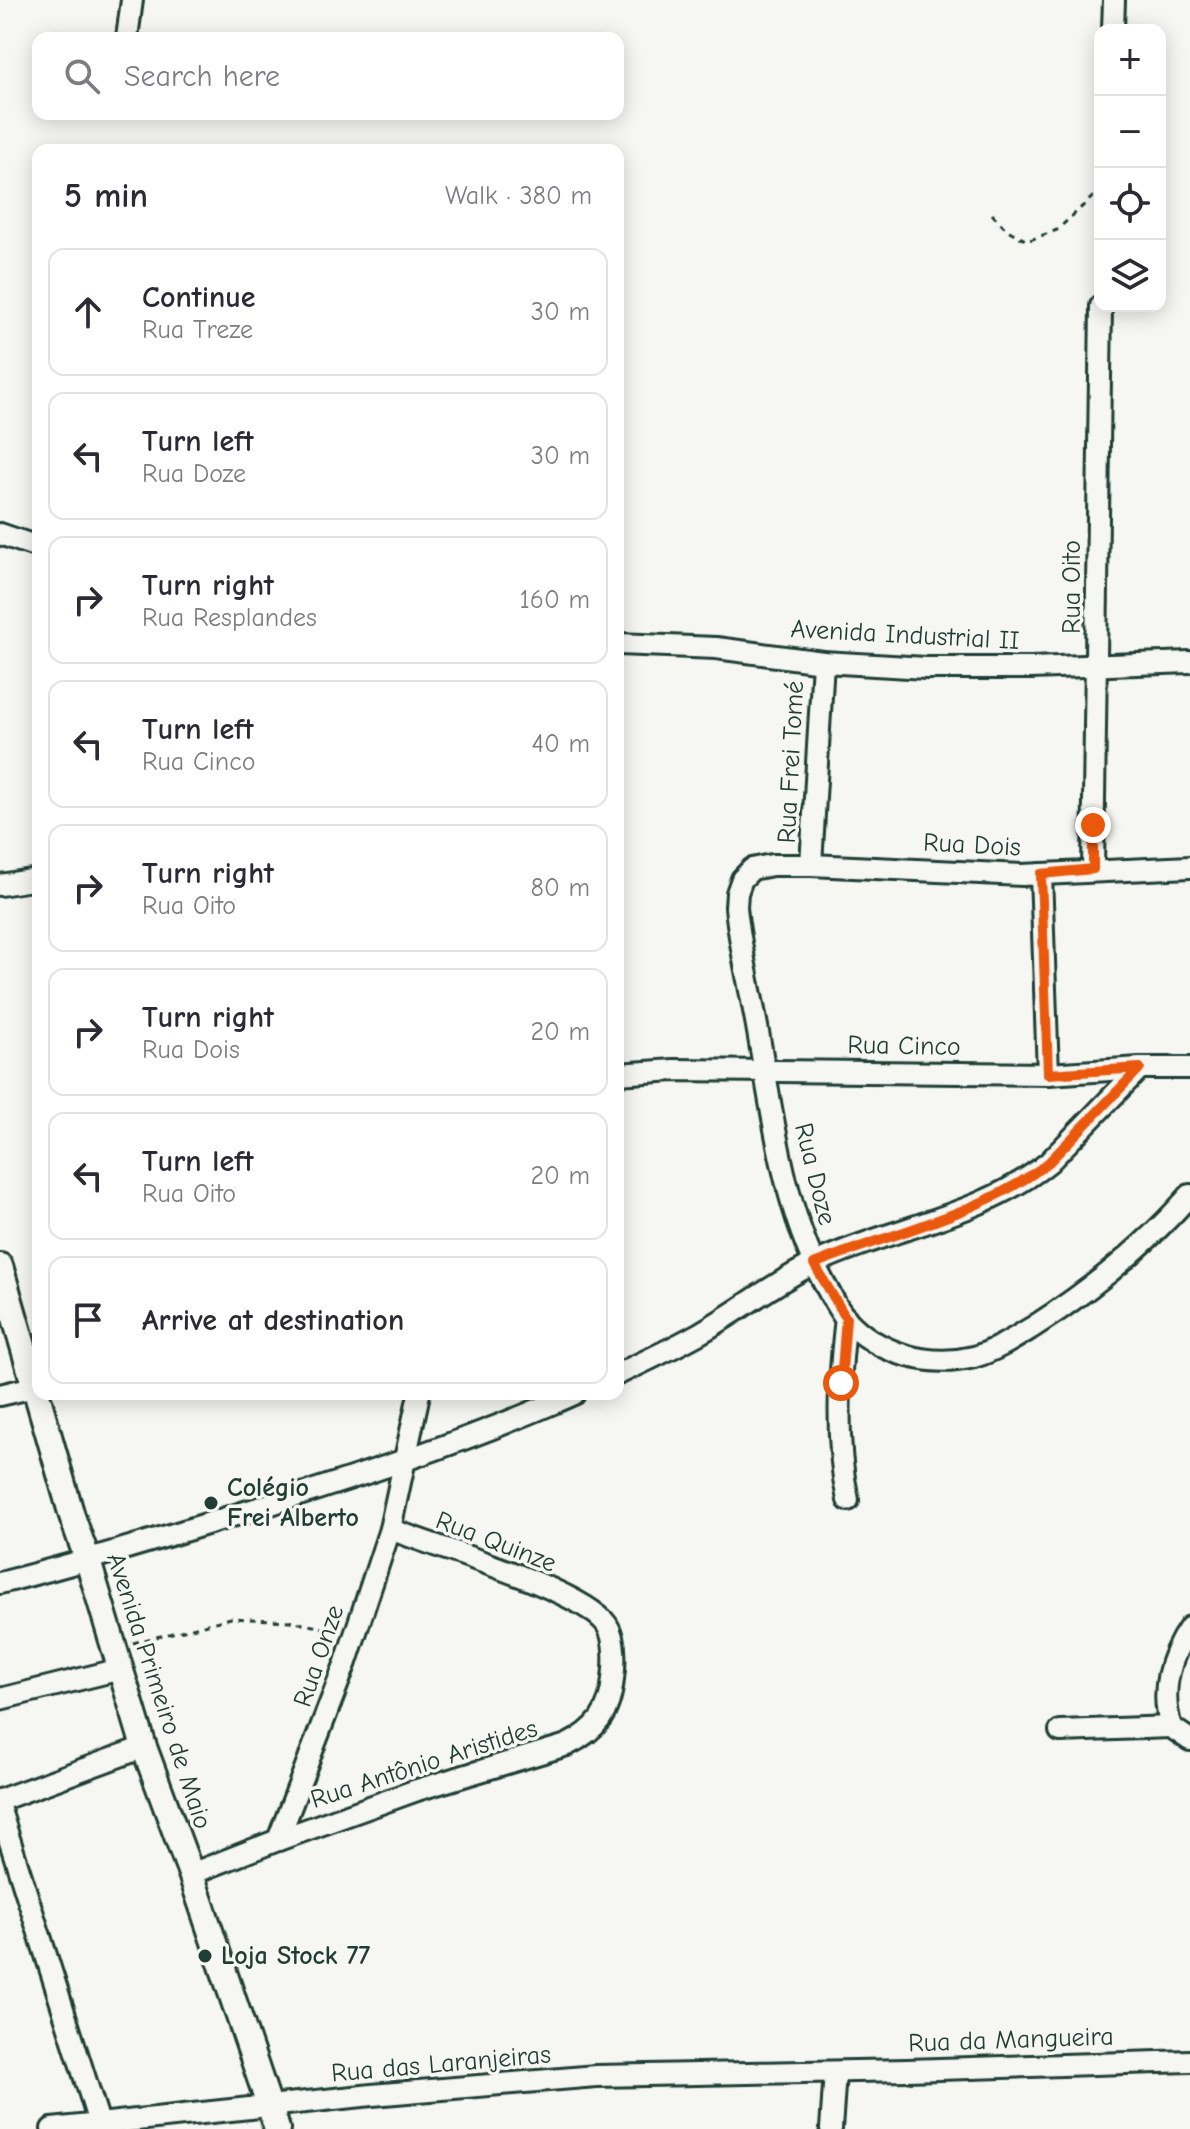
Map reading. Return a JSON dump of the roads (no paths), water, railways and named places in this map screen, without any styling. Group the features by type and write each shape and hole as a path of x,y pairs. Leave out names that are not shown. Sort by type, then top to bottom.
{"main road":[{"name":"Avenida Primeiro de Maio","path":"0,1266 32,1369"},
{"name":"Avenida Primeiro de Maio","path":"41,1400 72,1516 144,1747 191,1874 277,2129"}],"street":[{"path":"128,32 132,0"},
{"path":"1113,24 1114,0"},
{"name":"Rua Oito","path":"1093,869 1101,312"},
{"path":"0,534 32,545"},
{"name":"Avenida Industrial II","path":"624,644 738,650 823,662 980,669 1190,662"},
{"name":"Rua Frei Tomé","path":"811,865 823,662"},
{"name":"Rua Dois","path":"752,869 811,865 1041,874 1093,869 1190,867"},
{"name":"Rua Doze","path":"752,869 742,879 736,907 790,1194 814,1264 846,1318 871,1340 893,1352 916,1358 940,1360 977,1356 1019,1335 1092,1286 1133,1252 1190,1195"},
{"path":"1041,874 1048,1074"},
{"path":"0,885 32,880"},
{"path":"624,1371 701,1333 814,1264 882,1237 951,1215 1034,1175 1140,1068"},
{"name":"Rua Cinco","path":"624,1074 674,1070 1048,1074 1190,1068"},
{"path":"846,1318 839,1413 843,1479 848,1500"},
{"path":"0,1395 32,1373"},
{"name":"Rua Onze","path":"278,1840 296,1798 390,1529 418,1400"},
{"path":"0,1583 88,1561 405,1462 560,1400"},
{"name":"Rua Quinze","path":"390,1529 491,1565 584,1606 607,1626 615,1667 611,1700 600,1723 585,1736"},
{"path":"1171,1727 1167,1699 1169,1670 1175,1651 1190,1627"},
{"path":"0,1699 117,1658"},
{"path":"1060,1731 1171,1727 1190,1740"},
{"name":"Rua Antônio Aristides","path":"278,1840 417,1790 567,1745 585,1736"},
{"path":"0,1800 144,1747"},
{"path":"0,1810 100,2126"},
{"path":"191,1874 278,1840"},
{"name":"Rua da Mangueira","path":"835,2072 1190,2061"},
{"name":"Rua das Laranjeiras","path":"52,2129 270,2105 596,2076 750,2071 835,2072"},
{"path":"831,2129 835,2072"}],"place":[{"name":"Colégio Frei Alberto","path":"211,1503"},
{"name":"Loja Stock 77","path":"205,1956"}]}
